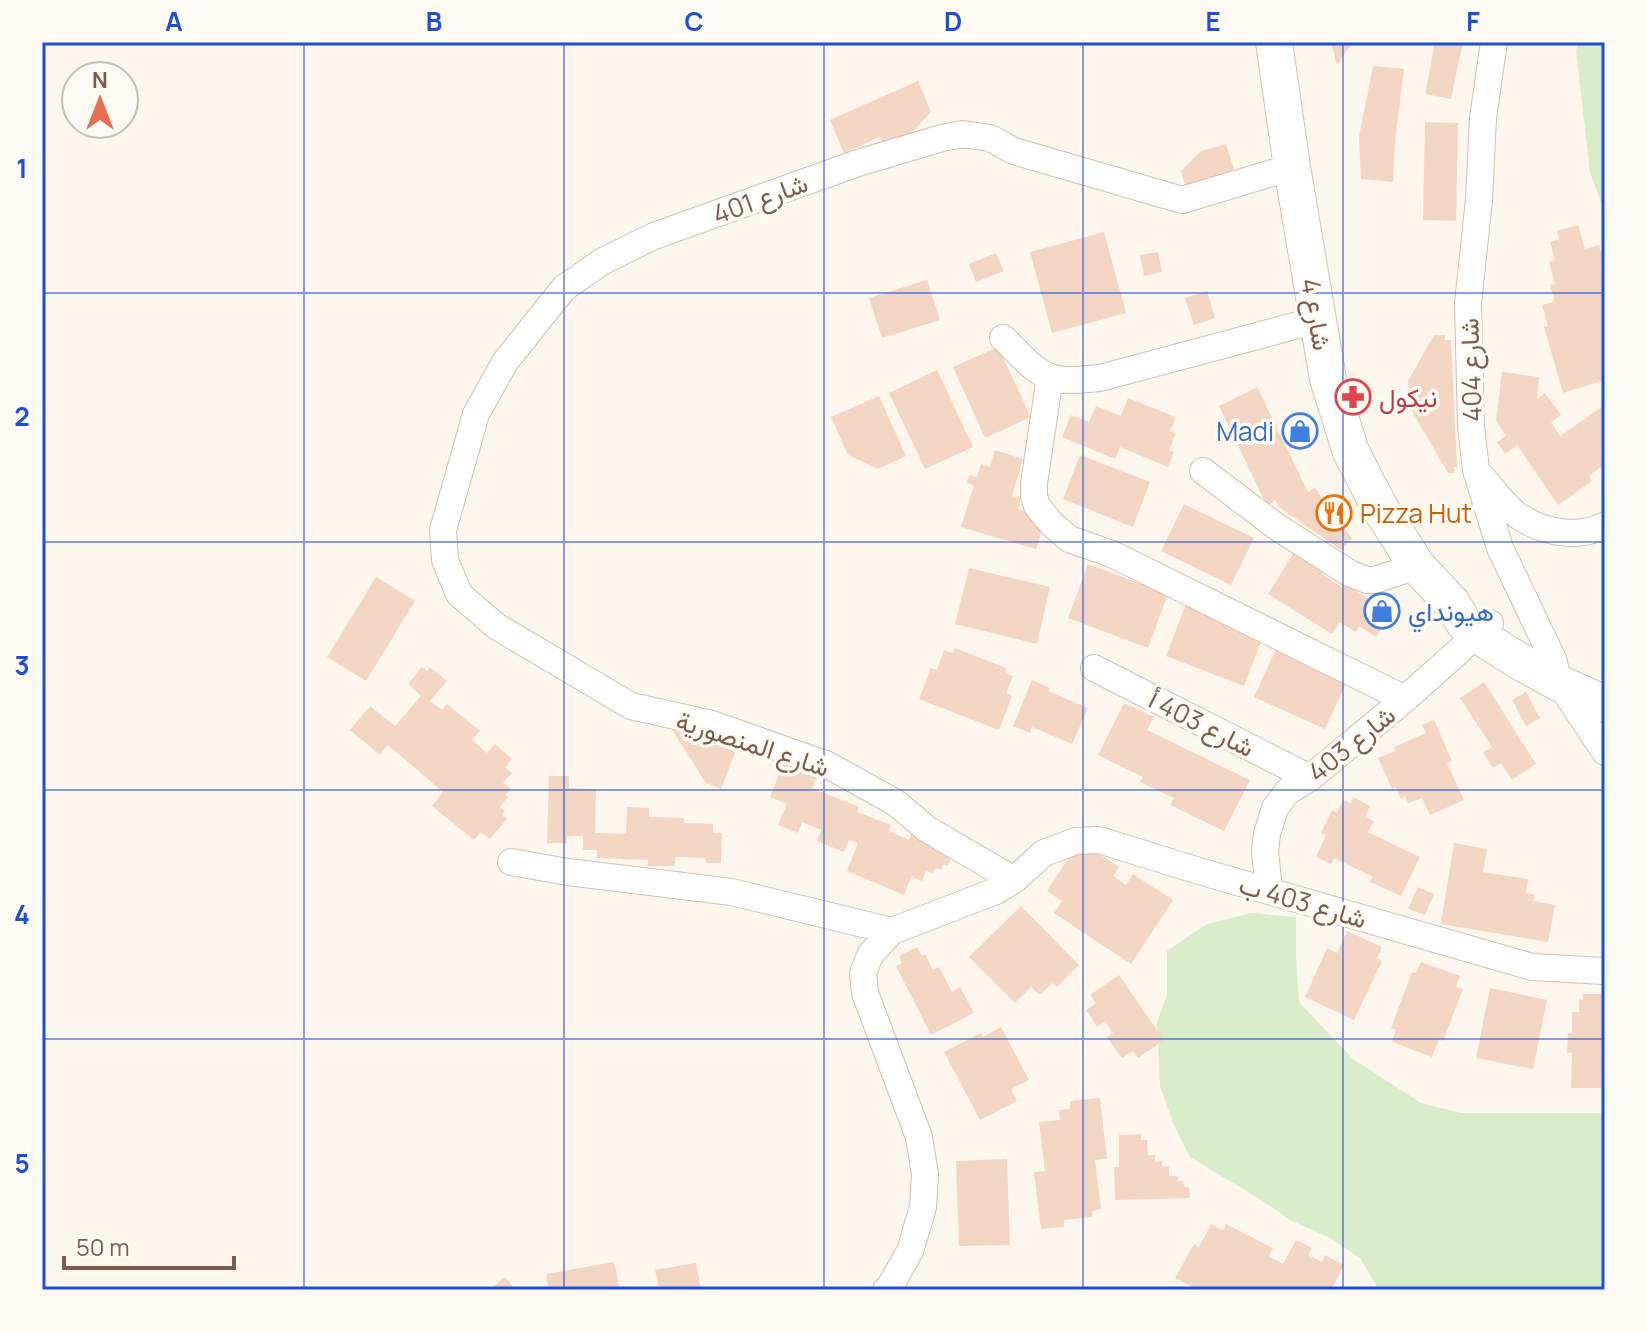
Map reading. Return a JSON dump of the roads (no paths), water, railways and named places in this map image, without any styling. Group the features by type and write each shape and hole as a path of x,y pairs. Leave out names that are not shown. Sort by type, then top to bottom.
{"main road":[{"name":"شارع 4","path":"1274,42 1328,379 1351,452 1380,508 1417,566 1451,602 1464,623 1483,628 1519,661 1605,681"},
{"name":"شارع 4","path":"1556,671 1605,704"}],"street":[{"name":"شارع 404","path":"1494,42 1483,118 1479,200 1469,285 1471,426 1476,470 1500,548 1556,671 1605,752"},
{"name":"شارع 401","path":"459,594 445,560 443,530 476,414 505,362 564,288 603,261 654,236 803,182 963,134 990,138 1014,151 1182,200 1292,167"},
{"path":"1003,338 1050,377 1100,378 1317,320"},
{"path":"1050,377 1034,496 1037,506 1052,524 1069,539 1112,554 1405,699"},
{"path":"1476,470 1519,517 1555,532 1584,533 1605,525"},
{"path":"1203,471 1277,527 1349,573 1375,580 1417,566"},
{"name":"شارع المنصورية","path":"459,594 496,626 631,706 712,724 828,765 896,803 927,829 1014,880"},
{"name":"شارع 403","path":"1269,890 1265,851 1267,834 1275,808 1288,791 1310,778 1405,699 1483,628"},
{"name":"شارع 403 أ","path":"1094,668 1310,778"},
{"name":"شارع 403 ب","path":"1014,880 1044,853 1076,841 1099,840 1532,967 1605,971"},
{"path":"511,862 732,892 892,931"},
{"path":"886,1290 910,1251 923,1207 925,1174 919,1137 865,993 863,973 870,955 892,931 996,891 1014,880"}],"place":[{"name":"نيكول","path":"1353,397"},
{"name":"Madi","path":"1300,431"},
{"name":"Pizza Hut","path":"1334,513"},
{"name":"هيونداي","path":"1382,611"}]}
